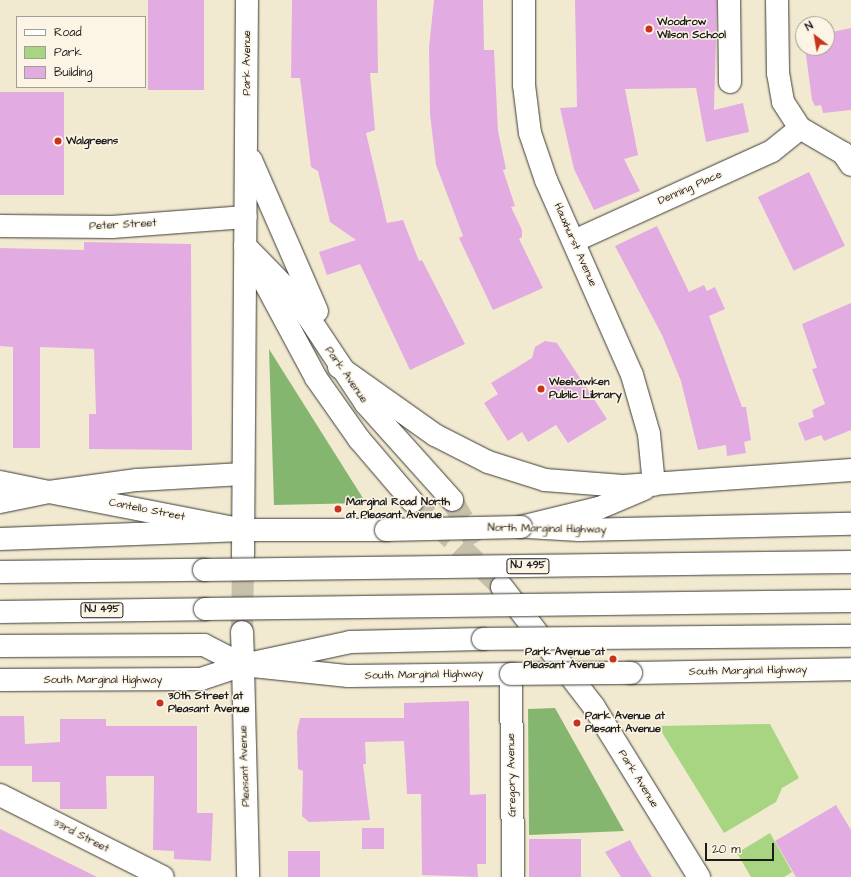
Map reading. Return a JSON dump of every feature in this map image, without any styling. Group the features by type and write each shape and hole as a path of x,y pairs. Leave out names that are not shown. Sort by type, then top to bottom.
{"main road":[{"name":"Park Avenue","path":"244,530 245,246 248,153 247,0"},
{"name":"Hauxhurst Avenue","path":"524,0 527,118 539,165 574,241 632,375 649,434 654,485"},
{"path":"729,0 730,82"},
{"path":"777,0 778,73 783,102 800,128 843,153 851,166"},
{"name":"Denning Place","path":"574,241 772,151 800,128"},
{"path":"248,153 339,367 435,435 509,470 563,483 654,485 851,470"},
{"name":"Peter Street","path":"0,226 112,227 246,217"},
{"name":"Park Avenue","path":"245,246 295,297 339,367 366,404 452,500"},
{"path":"245,246 319,383 359,439 412,501"},
{"name":"Cantello Street","path":"0,502 49,492 138,480 243,474"},
{"name":"Cantello Street","path":"0,482 244,530"},
{"path":"521,527 599,508 654,485"},
{"name":"North Marginal Highway","path":"244,530 386,530 521,527 579,530 851,524"},
{"path":"0,539 244,530 243,556"},
{"name":"NJ 495","path":"0,572 851,562"},
{"name":"Park Avenue","path":"502,587 594,707 699,877"},
{"name":"NJ 495","path":"0,612 851,601"},
{"name":"Pleasant Avenue","path":"242,632 248,877"},
{"path":"0,646 204,645 243,665 350,642 483,639 851,636"},
{"name":"South Marginal Highway","path":"0,680 201,679 243,665 348,676 851,669"},
{"name":"Gregory Avenue","path":"511,674 513,877"},
{"name":"33rd Street","path":"0,795 163,877"}],"green space":[{"path":"269,349 366,503 274,505"},
{"path":"555,708 624,831 529,835 528,709"},
{"path":"770,724 799,778 782,788 776,802 724,833 658,726"},
{"path":"770,833 792,872 784,877 751,877 737,853"}],"building":[{"path":"148,0 204,0 204,90 148,90"},
{"path":"292,0 377,0 378,73 370,73 375,130 366,133 387,223 403,220 419,261 422,260 465,344 410,370 360,264 327,275 319,252 356,240 330,222 318,171 311,167 300,78 291,78"},
{"path":"434,0 483,0 484,50 494,50 498,131 506,169 503,170 515,206 511,207 522,230 522,237 519,239 543,288 493,310 459,238 463,236 436,165 430,114 429,47"},
{"path":"575,0 717,0 714,110 743,103 749,132 706,142 696,88 625,89 638,155 624,159 640,191 594,210 574,169 560,108 577,107"},
{"path":"851,28 851,110 823,113 821,105 815,106 812,100 806,56 835,56 835,31"},
{"path":"0,92 64,92 64,195 0,195"},
{"path":"809,172 845,246 794,271 758,197"},
{"path":"657,226 689,292 704,285 707,291 715,287 725,309 709,316 742,407 746,407 751,440 744,442 746,453 727,456 726,445 698,450 681,381 662,335 615,246"},
{"path":"84,242 191,244 192,450 89,449 89,414 96,414 94,349 40,347 40,448 13,448 13,347 0,346 0,248 84,250"},
{"path":"851,303 851,430 824,441 821,435 805,441 798,423 814,417 812,410 825,404 812,369 817,368 802,324"},
{"name":"Weehawken Public Library","path":"545,341 557,343 607,419 568,443 556,425 528,442 522,432 508,441 484,403 498,394 491,383 532,358 535,347"},
{"path":"469,701 470,795 486,794 486,864 477,864 478,877 422,875 421,794 407,794 404,741 365,742 366,764 363,764 370,820 309,822 302,816 303,771 298,769 297,732 300,718 404,718 404,703"},
{"path":"0,716 24,716 25,744 60,742 60,719 106,719 106,726 197,726 197,813 213,813 211,861 174,859 174,851 153,850 154,776 106,776 107,809 60,809 60,782 32,782 32,766 0,766"},
{"path":"836,805 851,830 851,877 796,877 775,841"},
{"path":"362,828 384,828 384,849 362,849"},
{"path":"0,829 97,877 0,877"},
{"path":"529,839 581,839 581,877 529,877"},
{"path":"630,840 652,877 621,877 605,852"},
{"path":"288,851 320,851 320,877 288,877"}],"tunnel":[{"path":"452,500 476,543"},
{"path":"412,501 502,587"},
{"path":"242,632 243,556"}],"place":[{"name":"Woodrow Wilson School","path":"649,29"},
{"name":"Walgreens","path":"58,141"},
{"name":"Weehawken Public Library","path":"541,389"},
{"name":"Marginal Road North at Pleasant Avenue","path":"338,509"},
{"name":"Park Avenue at Pleasant Avenue","path":"613,659"},
{"name":"30th Street at Pleasant Avenue","path":"160,703"},
{"name":"Park Avenue at Plesant Avenue","path":"577,723"}]}
